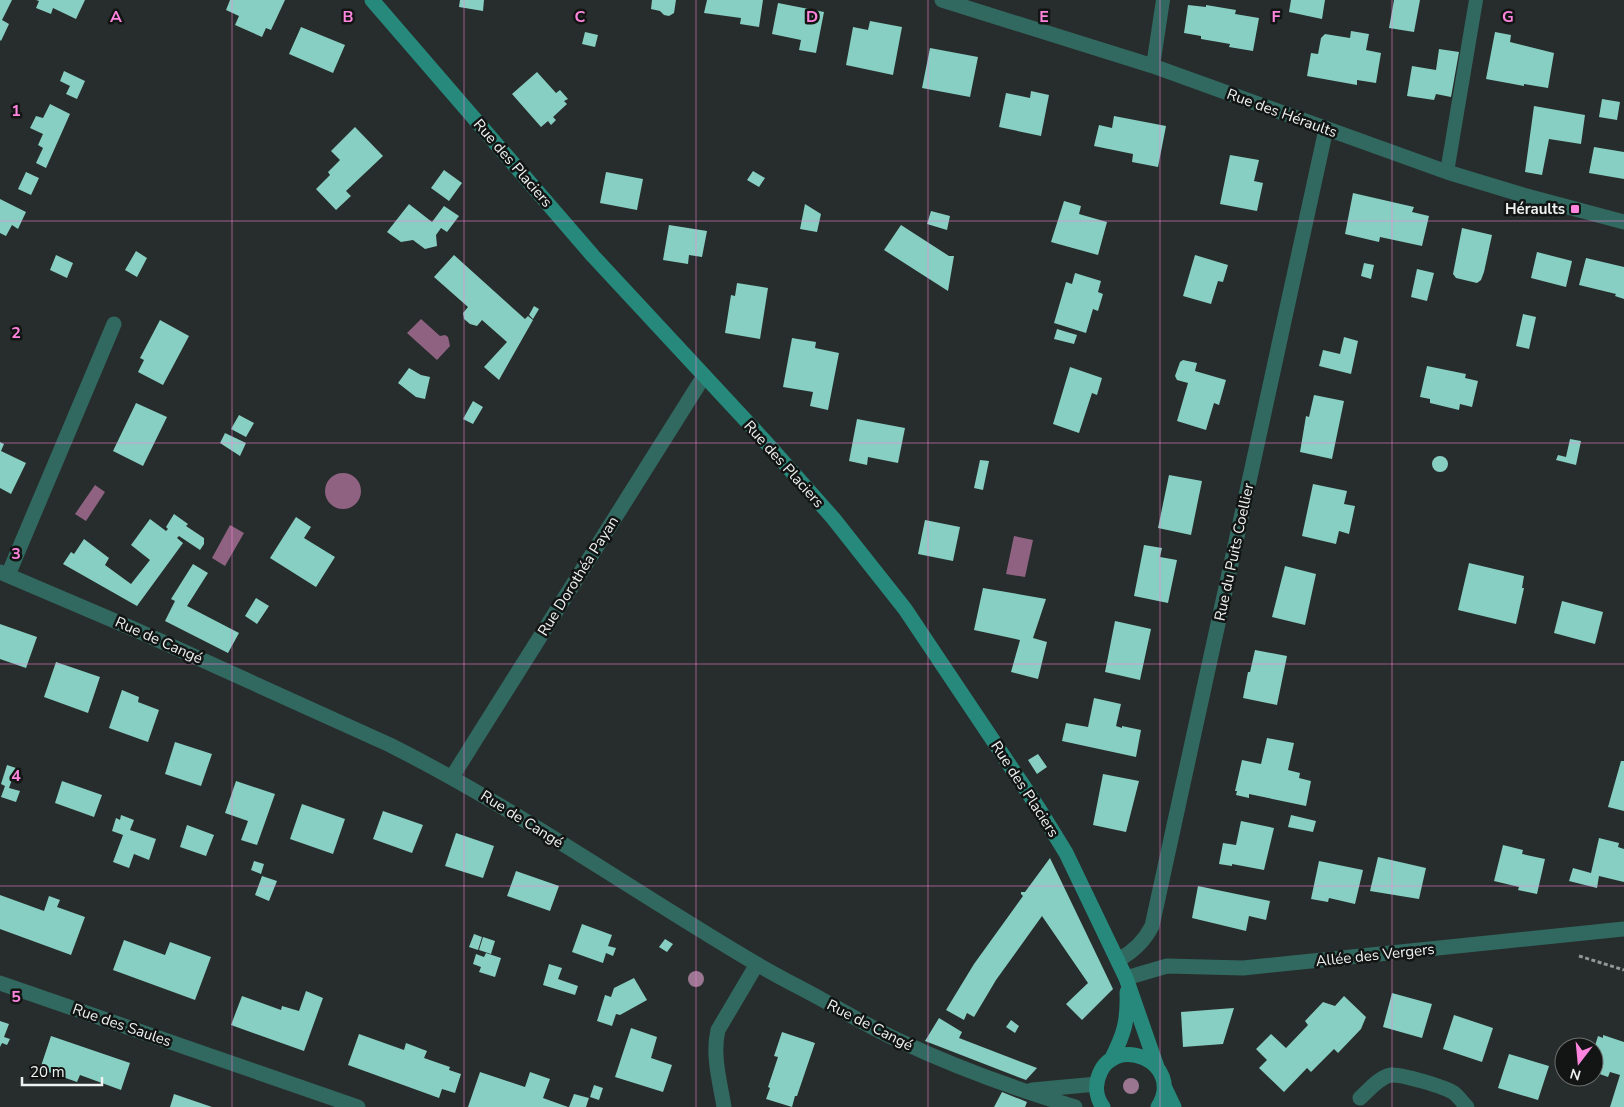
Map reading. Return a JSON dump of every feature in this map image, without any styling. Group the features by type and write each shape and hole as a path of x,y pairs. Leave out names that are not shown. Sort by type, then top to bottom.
{"street":[{"name":"Rue des Placiers","path":"372,0 593,256 763,439 826,511 905,609 1039,808 1066,853 1126,978 1164,1086"},
{"name":"Rue des Héraults","path":"942,0 1153,66 1447,172 1524,196 1624,222"},
{"name":"Rue du Puits Coellier","path":"1118,960 1132,952 1146,938 1152,926 1326,129"},
{"name":"Rue de Cangé","path":"114,324 4,574 136,630 390,744 452,777 757,964 898,1040 1020,1090 1076,1107"},
{"name":"Rue Dorothéa Payan","path":"452,777 704,376"},
{"name":"Allée des Vergers","path":"1126,978 1167,966 1243,968 1624,929"},
{"path":"724,1107 715,1041 718,1030 757,964"},
{"name":"Rue des Placiers","path":"1097,1084 1099,1075 1104,1066 1111,1060 1126,1027 1126,978"},
{"name":"Rue des Saules","path":"0,983 358,1107"},
{"path":"1111,1060 1120,1055 1130,1054 1150,1060 1157,1067"},
{"path":"1360,1098 1381,1079 1391,1075 1440,1086 1454,1093 1468,1107"},
{"name":"Rue de Cangé","path":"1020,1090 1055,1089 1097,1084"},
{"path":"1097,1084 1097,1094 1103,1107"},
{"path":"1158,1107 1163,1096 1164,1086"},
{"path":"1164,1086 1174,1107"}],"lane":[{"path":"1153,66 1164,0"},
{"path":"1447,172 1476,0"}],"path":[{"path":"1563,936 1565,948 1570,952 1624,970"}],"shaded area":[{"path":"421,319 440,336 445,335 448,337 450,346 437,360 407,333"},
{"path":"343,473 350,474 356,478 360,484 360,498 356,504 350,508 343,509 336,508 330,504 326,498 325,491 326,484 330,478 336,474"},
{"path":"95,485 105,492 86,521 75,514"},
{"path":"230,525 244,533 225,566 212,558"},
{"path":"1014,536 1033,540 1025,577 1006,574"}],"building":[{"path":"0,0 12,0 2,20 9,24 1,41 0,40"},
{"path":"36,0 85,0 76,19 53,8 51,14 36,8 39,1"},
{"path":"230,0 285,0 271,30 266,28 262,37 235,25 239,16 226,10"},
{"path":"460,0 484,0 483,11 459,7"},
{"path":"652,0 676,0 674,13 669,16 651,9"},
{"path":"707,0 763,0 759,27 740,24 741,18 704,13"},
{"path":"1291,0 1325,0 1322,19 1289,12"},
{"path":"1394,0 1420,0 1414,32 1389,28"},
{"path":"778,3 824,12 816,53 799,50 801,40 772,34"},
{"path":"1188,5 1206,7 1206,5 1236,10 1235,14 1259,18 1253,51 1229,47 1230,44 1201,39 1201,36 1184,33"},
{"path":"870,21 902,27 893,75 846,65 853,27 868,30"},
{"path":"301,27 345,45 333,73 289,54"},
{"path":"1351,31 1369,34 1366,50 1381,53 1376,83 1357,80 1357,85 1307,76 1311,53 1318,54 1321,38 1325,34 1350,38"},
{"path":"585,32 598,35 595,47 582,44"},
{"path":"1495,32 1511,35 1510,42 1554,53 1548,88 1486,79"},
{"path":"930,48 978,57 970,97 922,88"},
{"path":"1439,49 1459,52 1451,97 1436,94 1434,100 1407,96 1412,66 1436,70"},
{"path":"64,71 85,81 77,99 66,94 70,86 60,81"},
{"path":"537,72 556,93 560,90 568,99 564,101 567,104 553,117 556,120 551,125 548,121 541,127 512,94"},
{"path":"1031,91 1049,95 1041,136 999,127 1006,93 1030,98"},
{"path":"1602,99 1620,102 1617,120 1599,117"},
{"path":"50,104 70,114 46,168 36,163 43,148 38,145 43,134 30,128 36,116 43,118"},
{"path":"1534,106 1585,115 1581,144 1549,139 1542,175 1525,172"},
{"path":"1114,116 1166,126 1158,167 1132,162 1133,154 1094,146 1099,125 1112,128"},
{"path":"355,127 383,156 346,191 351,196 336,210 316,189 330,175 328,172 340,160 331,151"},
{"path":"1594,147 1624,152 1624,179 1589,173"},
{"path":"1230,155 1259,160 1254,181 1263,183 1257,211 1220,204"},
{"path":"444,170 462,183 449,201 431,188"},
{"path":"753,171 765,178 759,187 747,180"},
{"path":"26,172 39,178 31,195 18,189"},
{"path":"606,172 643,179 637,210 600,203"},
{"path":"1353,193 1414,207 1412,212 1429,216 1422,246 1380,237 1379,242 1345,234"},
{"path":"0,199 26,212 18,229 12,225 6,236 0,233"},
{"path":"1064,201 1081,206 1079,214 1107,222 1098,255 1051,242"},
{"path":"409,204 432,222 444,206 459,216 447,232 441,228 436,235 437,246 425,249 413,240 401,242 387,232"},
{"path":"805,204 821,214 817,232 800,229"},
{"path":"931,211 950,216 947,230 927,224"},
{"path":"669,225 707,231 702,257 689,255 688,264 663,260"},
{"path":"901,225 949,256 954,256 948,291 884,250"},
{"path":"1462,228 1492,235 1484,272 1481,280 1477,283 1456,278 1453,274"},
{"path":"136,251 147,258 137,277 125,270"},
{"path":"1537,252 1572,261 1566,287 1531,278"},
{"path":"56,255 73,263 67,278 50,270"},
{"path":"454,255 525,319 528,316 533,320 499,380 484,367 507,342 482,320 477,326 470,324 464,319 463,313 468,307 434,277"},
{"path":"1195,255 1228,265 1223,282 1218,281 1211,304 1183,296"},
{"path":"1586,258 1624,267 1624,299 1615,296 1616,294 1579,285"},
{"path":"1364,263 1374,265 1371,279 1361,276"},
{"path":"1417,269 1434,273 1427,301 1411,297"},
{"path":"1075,273 1101,281 1098,292 1103,294 1098,311 1093,309 1086,333 1054,323 1066,282 1072,284"},
{"path":"737,283 768,288 760,339 725,333 731,295 735,296"},
{"path":"534,306 539,309 533,319 529,315"},
{"path":"1523,314 1536,317 1529,349 1516,346"},
{"path":"160,320 189,336 163,385 138,372 144,360 140,358"},
{"path":"1057,329 1077,335 1074,344 1054,339"},
{"path":"1344,337 1358,341 1351,374 1319,366 1323,350 1340,354"},
{"path":"792,338 816,342 815,348 839,353 828,410 810,406 813,392 783,387"},
{"path":"1183,360 1197,363 1195,371 1226,380 1219,405 1214,403 1206,430 1177,421 1188,383 1177,380 1175,376 1180,362"},
{"path":"1427,366 1466,374 1465,378 1478,381 1472,407 1460,404 1459,410 1430,403 1430,399 1420,397"},
{"path":"1070,367 1102,378 1097,395 1092,393 1079,433 1053,424"},
{"path":"409,368 421,375 430,377 425,399 416,397 398,383"},
{"path":"1314,395 1344,401 1332,459 1300,452 1306,416 1309,417"},
{"path":"473,401 483,407 473,424 463,419"},
{"path":"136,403 167,417 143,466 113,451"},
{"path":"239,415 254,423 246,437 231,429"},
{"path":"857,419 905,428 898,463 868,457 867,465 849,461"},
{"path":"225,433 246,443 240,456 220,443"},
{"path":"1570,439 1581,441 1576,465 1556,460 1558,455 1566,457"},
{"path":"0,442 4,444 1,451 26,463 11,494 0,488"},
{"path":"1440,456 1446,458 1448,464 1446,470 1440,472 1434,470 1432,464 1434,458"},
{"path":"980,460 989,461 983,490 974,488"},
{"path":"1169,475 1202,481 1191,535 1158,528"},
{"path":"1313,484 1347,491 1344,504 1355,506 1349,534 1339,531 1336,544 1302,536"},
{"path":"174,514 188,524 186,526 204,538 204,544 200,550 179,536 177,538 183,543 137,606 63,564 71,552 74,554 84,539 109,558 105,565 131,584 150,560 131,545 150,519 166,531 168,529 166,527"},
{"path":"296,517 311,527 304,538 335,557 316,587 270,558"},
{"path":"925,520 960,527 953,561 918,554"},
{"path":"1144,545 1162,548 1160,557 1177,560 1168,603 1134,596"},
{"path":"1469,563 1524,576 1522,588 1524,588 1516,624 1458,610"},
{"path":"193,564 208,573 187,606 239,633 228,653 165,621 175,601 171,599"},
{"path":"1285,566 1316,574 1305,625 1272,617"},
{"path":"983,588 1046,599 1033,638 1047,642 1038,679 1011,672 1020,640 974,630"},
{"path":"256,598 269,606 257,624 245,616"},
{"path":"1562,601 1603,612 1595,644 1554,633"},
{"path":"1115,621 1151,629 1140,680 1105,672"},
{"path":"0,624 37,637 26,668 0,659"},
{"path":"1255,650 1287,656 1277,705 1243,698"},
{"path":"56,662 100,677 88,713 44,697"},
{"path":"122,690 139,697 138,702 159,710 148,742 109,728"},
{"path":"1094,698 1121,704 1116,726 1141,730 1136,757 1062,741 1066,723 1088,727"},
{"path":"1267,738 1294,743 1288,770 1300,773 1299,778 1311,781 1306,806 1249,794 1249,798 1236,795 1237,791 1235,791 1242,760 1261,764"},
{"path":"175,742 212,754 201,786 165,774"},
{"path":"1038,754 1047,767 1037,774 1028,760"},
{"path":"1621,761 1624,761 1624,811 1608,807"},
{"path":"7,765 16,768 9,788 20,791 16,802 1,797 5,786 1,784"},
{"path":"1103,774 1139,781 1126,832 1093,825"},
{"path":"62,781 102,795 94,817 55,803"},
{"path":"236,781 275,794 257,845 241,840 248,821 225,813"},
{"path":"302,804 345,819 333,854 290,839"},
{"path":"383,811 423,825 412,853 373,839"},
{"path":"121,815 134,820 130,830 156,839 149,860 134,854 129,868 113,862 123,835 112,831 116,818 120,820"},
{"path":"1291,815 1316,821 1313,832 1288,827"},
{"path":"1241,821 1274,828 1264,870 1232,864 1232,866 1219,864 1223,843 1236,845"},
{"path":"187,825 214,835 206,856 180,847"},
{"path":"456,833 494,846 483,878 445,866"},
{"path":"1599,838 1619,843 1618,847 1624,849 1624,882 1599,876 1597,888 1569,881 1573,868 1591,873"},
{"path":"1503,845 1523,850 1522,854 1545,859 1537,894 1518,890 1519,887 1494,881"},
{"path":"1378,857 1426,868 1419,899 1370,891"},
{"path":"1050,858 1113,989 1082,1020 1066,1004 1088,983 1042,916 996,980 974,1017 967,1013 964,1020 946,1010 974,964 1023,896 1021,892 1025,892"},
{"path":"254,861 264,864 261,874 251,870"},
{"path":"1319,861 1363,870 1355,904 1329,898 1328,902 1311,899"},
{"path":"516,871 559,886 550,911 507,896"},
{"path":"262,876 277,881 269,901 255,895"},
{"path":"1198,886 1270,901 1266,920 1249,916 1246,931 1192,918"},
{"path":"0,895 44,911 49,896 60,900 57,907 85,917 71,955 0,929"},
{"path":"582,924 612,935 608,946 616,948 613,956 606,953 603,963 572,952"},
{"path":"474,934 482,937 478,950 469,947"},
{"path":"483,937 495,941 491,954 479,950"},
{"path":"665,939 673,944 667,952 659,947"},
{"path":"124,940 165,955 170,942 211,957 195,1000 113,970"},
{"path":"486,953 501,958 495,977 479,972 481,967 473,964 476,954 484,957"},
{"path":"549,964 562,968 558,979 578,986 575,995 543,985"},
{"path":"634,978 647,1000 620,1015 616,1014 612,1026 597,1021 605,995 611,997 614,988"},
{"path":"306,991 323,998 304,1051 231,1025 242,996 281,1010 282,1006 299,1011"},
{"path":"1392,993 1432,1004 1422,1038 1383,1027"},
{"path":"1344,996 1366,1017 1361,1029 1338,1053 1334,1049 1311,1072 1307,1068 1284,1092 1259,1068 1267,1060 1256,1049 1271,1034 1286,1048 1308,1025 1305,1021 1323,1002 1335,1006"},
{"path":"1234,1008 1223,1044 1183,1047 1181,1012"},
{"path":"1454,1015 1493,1028 1482,1062 1443,1049"},
{"path":"939,1018 962,1032 959,1038 1037,1068 1026,1080 925,1041"},
{"path":"1011,1020 1019,1026 1015,1033 1006,1027"},
{"path":"0,1021 9,1024 4,1037 10,1039 7,1045 2,1043 0,1047"},
{"path":"631,1028 657,1037 651,1058 672,1065 663,1092 615,1077"},
{"path":"782,1032 815,1043 792,1107 766,1099 778,1057 774,1056"},
{"path":"359,1034 404,1050 406,1043 427,1051 424,1058 450,1067 449,1070 461,1074 455,1093 442,1089 439,1098 348,1065"},
{"path":"1603,1035 1624,1042 1624,1107 1610,1107 1620,1075 1610,1072 1608,1077 1604,1076"},
{"path":"51,1036 130,1063 121,1090 80,1075 77,1082 40,1069"},
{"path":"1509,1054 1549,1066 1538,1100 1498,1088"},
{"path":"480,1072 525,1087 530,1072 550,1079 543,1098 568,1107 468,1107"},
{"path":"594,1085 603,1088 599,1100 590,1097"},
{"path":"1002,1092 1027,1102 1025,1107 994,1107"},
{"path":"174,1094 212,1107 170,1107"},
{"path":"574,1094 589,1098 586,1107 569,1107"}],"place":[{"name":"Héraults","path":"1575,209"}]}
